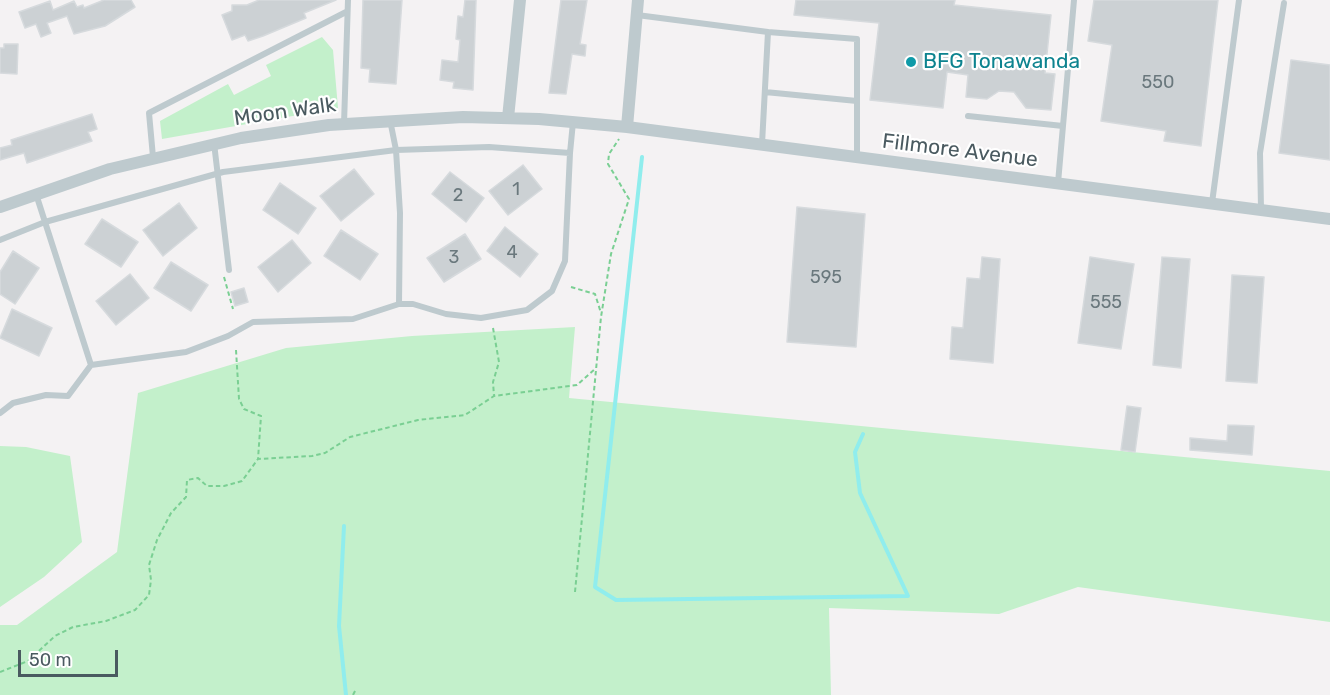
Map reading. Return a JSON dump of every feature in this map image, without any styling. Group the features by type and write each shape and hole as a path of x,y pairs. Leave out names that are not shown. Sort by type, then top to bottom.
{"street":[{"path":"508,118 520,0"},
{"path":"627,127 638,0"},
{"name":"Moon Walk","path":"0,207 36,193 153,157 214,143 344,124 390,120 508,118 579,122"},
{"name":"Fillmore Avenue","path":"579,122 1330,219"}],"lane":[{"path":"344,124 348,0"},
{"path":"1058,183 1074,0"},
{"path":"1212,204 1239,0"},
{"path":"1261,210 1260,153 1284,3"},
{"path":"153,157 149,113 346,12"},
{"path":"637,15 768,32 857,39 857,157"},
{"path":"762,144 768,32"},
{"path":"765,92 857,101"},
{"path":"968,116 1063,126"},
{"path":"390,120 396,150 400,213 399,304"},
{"path":"0,413 14,403 46,395 68,396 91,365 186,352 228,336 253,322 353,319 399,304 413,304 446,314 481,318 527,310 552,291 565,261 570,153 579,122"},
{"path":"214,143 229,270"},
{"path":"0,240 45,222 219,173 396,150 489,147 570,153"},
{"path":"36,193 91,365"}],"path":[{"path":"575,592 601,316 611,254 628,199 608,164 609,154 627,127"},
{"path":"229,270 224,278 232,309"},
{"path":"571,287 595,294 601,316"},
{"path":"493,328 499,362 493,382 494,396"},
{"path":"0,672 28,662 55,636 74,627 106,621 135,610 149,595 151,579 148,566 171,513 186,497 187,480 198,478 207,486 224,486 242,481 258,459 261,416 244,409 239,399 236,350"},
{"path":"258,459 318,454 350,437 418,420 465,415 494,396 577,385 596,368"},
{"path":"353,695 356,689"}],"green space":[{"path":"322,37 333,50 338,108 162,139 160,121 228,84 234,95 271,76 266,65"},
{"path":"575,327 569,398 1330,471 1330,622 1078,587 999,614 829,608 831,695 0,695 0,625 17,625 117,552 138,393 286,348 412,336"},
{"path":"0,446 26,447 70,456 82,542 44,577 0,607"}],"building":[{"path":"104,0 131,0 135,7 105,26 74,34 67,16 47,23 51,33 41,37 36,24 25,28 19,12 50,1 53,10 74,1 77,7 83,5 84,8"},
{"path":"259,0 336,0 304,13 306,18 263,36 248,41 245,35 232,40 222,15 232,11 232,5 247,5"},
{"path":"363,0 402,0 396,84 369,82 370,69 361,68"},
{"path":"465,0 476,0 473,90 453,88 454,82 440,80 442,60 458,62 460,40 456,39 458,16 463,17"},
{"path":"561,0 587,0 580,44 586,45 585,56 572,54 566,94 549,93"},
{"path":"796,0 955,0 954,5 1051,15 1045,73 1055,74 1051,110 1026,108 1014,92 999,91 987,99 966,97 968,75 947,72 943,108 870,100 879,23 794,15"},
{"path":"1094,0 1218,0 1201,146 1164,141 1166,131 1101,121 1112,45 1088,41"},
{"path":"4,44 18,44 17,74 0,73 0,48 4,48"},
{"path":"1291,60 1330,65 1330,160 1279,153"},
{"path":"92,114 97,129 88,132 92,141 27,163 24,153 0,160 0,148 12,145 11,140"},
{"path":"523,165 542,189 508,215 489,191"},
{"path":"354,169 374,194 341,221 320,196"},
{"path":"450,172 484,198 466,222 432,194"},
{"path":"280,183 316,208 298,234 263,210"},
{"path":"179,203 197,228 163,256 143,230"},
{"path":"797,207 865,214 856,347 787,342"},
{"path":"102,219 138,242 121,267 85,244"},
{"path":"505,227 538,254 520,277 487,251"},
{"path":"341,230 378,254 360,280 324,256"},
{"path":"465,234 481,259 444,282 427,258"},
{"path":"292,240 311,263 278,292 258,267"},
{"path":"13,251 39,268 15,304 0,294 0,272"},
{"path":"982,257 1000,259 993,363 950,359 952,327 963,328 967,278 980,279"},
{"path":"1090,257 1134,264 1121,349 1078,343"},
{"path":"1162,257 1190,259 1181,368 1153,365"},
{"path":"171,262 208,285 191,311 154,288"},
{"path":"130,274 149,298 116,325 96,301"},
{"path":"1232,275 1264,277 1257,383 1226,381"},
{"path":"244,288 248,302 235,306 231,292"},
{"path":"12,309 52,328 39,356 0,338"},
{"path":"1127,406 1141,408 1135,452 1121,450"},
{"path":"1228,425 1254,426 1252,455 1190,450 1190,438 1227,441"}],"waterway":[{"path":"642,157 595,587 616,600 908,596 860,493 855,452 863,434"},
{"path":"344,526 339,626 346,695"}],"place":[{"name":"BFG Tonawanda","path":"911,62"}]}
